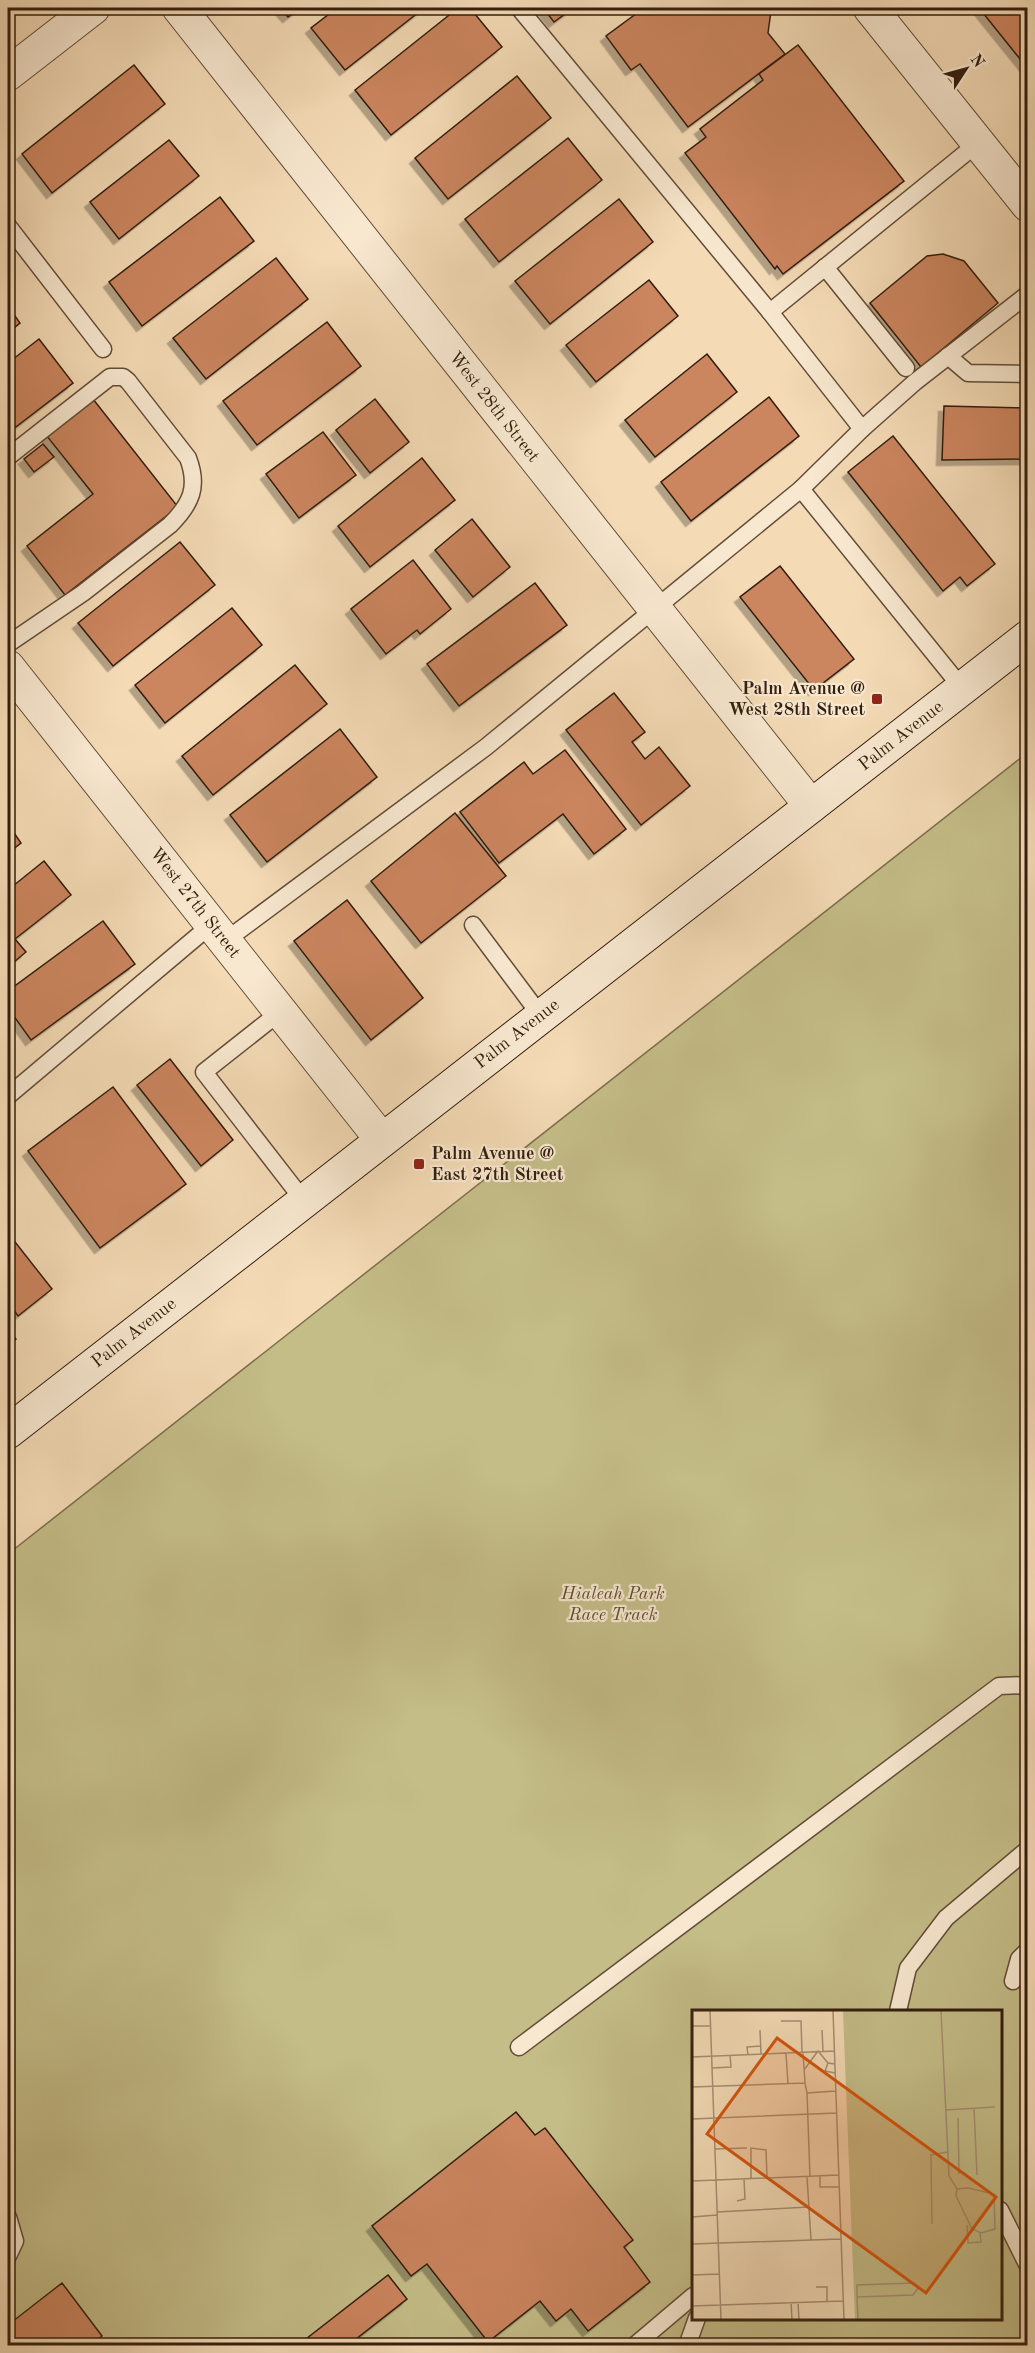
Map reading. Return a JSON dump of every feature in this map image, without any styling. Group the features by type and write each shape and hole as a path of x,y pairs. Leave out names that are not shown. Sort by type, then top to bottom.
{"street":[{"path":"8,74 93,8"},
{"name":"West 28th Street","path":"179,8 811,806"},
{"path":"870,8 1028,205"},
{"name":"Palm Avenue","path":"8,1432 1028,637"},
{"name":"West 27th Street","path":"8,666 382,1140"}],"lane":[{"path":"519,8 770,312 862,429"},
{"path":"770,312 978,143"},
{"path":"8,226 104,349"},
{"path":"825,267 906,368"},
{"path":"8,1096 218,933 486,747 801,489 862,429 915,382 1028,294"},
{"path":"948,356 968,374 1028,374"},
{"path":"8,457 110,377 118,376 128,381 188,458 193,471 194,484 183,512 170,525 83,593 8,644"},
{"path":"801,489 962,688"},
{"path":"473,925 541,1016"},
{"path":"280,1012 204,1072 304,1201"},
{"path":"519,2047 999,1686 1028,1685"},
{"path":"898,2010 908,1968 946,1918 1028,1849"},
{"path":"1013,1981 1019,1959 1028,1950"},
{"path":"1002,2214 1028,2266"},
{"path":"8,2217 15,2241 8,2256"},
{"path":"634,2346 692,2297"},
{"path":"687,2346 697,2320"}],"green space":[{"name":"Hialeah Park Race Track","path":"1027,753 1027,2345 8,2346 8,1554"}],"building":[{"path":"280,8 300,8 288,17"},
{"path":"337,8 424,8 345,70 311,28"},
{"path":"458,8 470,8 502,47 391,135 355,90"},
{"path":"543,8 573,8 554,22"},
{"path":"644,8 769,8 771,11 768,33 785,54 688,127 640,64 631,70 606,36"},
{"path":"979,8 1028,8 1028,69"},
{"path":"798,45 904,181 783,274 777,266 775,269 685,153 706,137 700,129 763,80 759,74"},
{"path":"134,65 165,104 52,193 22,154"},
{"path":"517,76 551,118 448,199 415,158"},
{"path":"568,138 602,180 499,262 465,219"},
{"path":"169,140 199,176 119,239 90,202"},
{"path":"220,197 254,241 142,326 109,282"},
{"path":"619,199 653,242 550,324 515,281"},
{"path":"943,254 964,261 998,303 921,367 870,303 927,256"},
{"path":"276,258 308,299 206,379 173,338"},
{"path":"649,280 678,316 596,382 566,345"},
{"path":"8,306 20,323 8,333"},
{"path":"327,322 361,366 257,445 223,401"},
{"path":"39,339 73,383 8,433 8,363"},
{"path":"707,354 737,392 655,457 625,420"},
{"path":"769,397 799,436 691,521 661,482"},
{"path":"93,399 178,507 65,595 27,546 93,494 46,435"},
{"path":"375,399 409,442 370,473 336,430"},
{"path":"944,406 1028,408 1028,459 942,460"},
{"path":"323,432 356,475 299,518 266,474"},
{"path":"893,436 995,564 967,586 960,577 943,591 848,472"},
{"path":"43,444 54,457 34,472 24,459"},
{"path":"422,458 455,500 370,567 338,526"},
{"path":"472,519 510,567 473,597 435,550"},
{"path":"180,542 215,585 113,666 78,623"},
{"path":"413,560 451,609 420,634 417,630 386,654 351,609"},
{"path":"780,566 854,659 814,690 740,597"},
{"path":"535,583 567,625 459,706 427,664"},
{"path":"232,608 262,645 165,723 135,685"},
{"path":"295,665 327,704 213,795 182,756"},
{"path":"614,693 645,732 632,742 645,759 659,747 690,786 641,825 566,730"},
{"path":"340,729 377,777 267,862 230,815"},
{"path":"565,750 626,829 594,854 563,814 499,863 460,812 524,762 533,774"},
{"path":"455,813 506,876 421,943 371,881"},
{"path":"8,824 21,843 8,853"},
{"path":"44,861 71,895 15,939 26,952 8,967 8,890"},
{"path":"347,900 423,998 371,1040 294,941"},
{"path":"103,921 135,964 31,1040 8,1008 8,991"},
{"path":"170,1059 233,1140 201,1166 137,1085"},
{"path":"113,1087 186,1184 100,1248 28,1151"},
{"path":"8,1233 52,1289 18,1316 8,1302"},
{"path":"8,1328 16,1339 8,1345"},
{"path":"516,2112 535,2135 545,2128 633,2240 624,2247 650,2282 588,2331 571,2309 556,2321 540,2301 488,2342 427,2264 411,2276 372,2226"},
{"path":"388,2275 407,2299 347,2346 297,2346"},
{"path":"62,2283 102,2336 90,2346 8,2346 8,2325"}],"place":[{"name":"Palm Avenue @ West 28th Street","path":"877,699"},
{"name":"Palm Avenue @ East 27th Street","path":"419,1164"}]}
